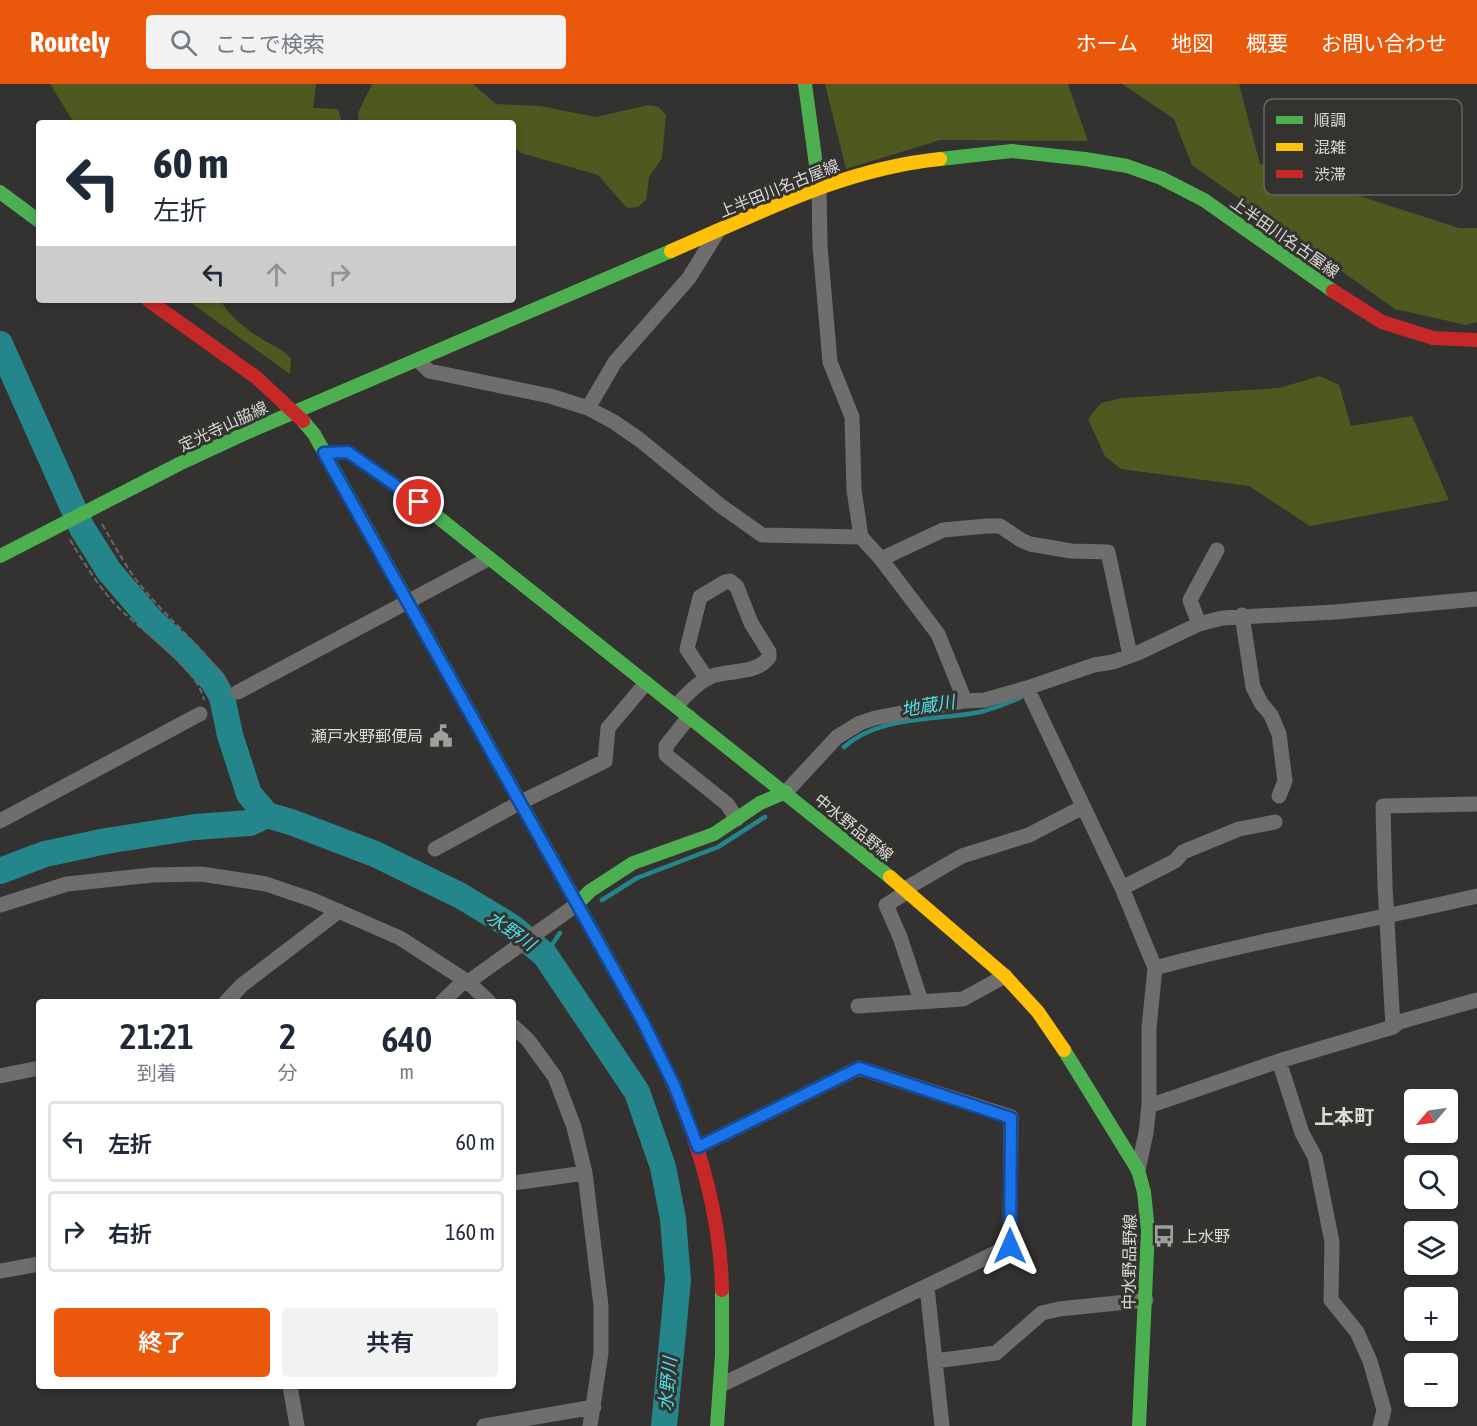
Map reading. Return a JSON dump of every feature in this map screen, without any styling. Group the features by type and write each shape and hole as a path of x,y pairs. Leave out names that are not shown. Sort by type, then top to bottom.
{"main road":[{"path":"805,84 819,187"},
{"name":"上半田川名古屋線","path":"296,411 819,187 861,173 910,162 1012,151 1127,166 1161,178 1204,200 1338,295 1382,322 1433,338 1477,340"},
{"path":"0,192 36,219"},
{"name":"定光寺山脇線","path":"0,556 179,464 296,411 253,376 152,303"},
{"path":"296,411 314,434 642,1020 674,1085 698,1147 720,1247 724,1316 717,1426"},
{"name":"中水野品野線","path":"324,453 348,452 419,502 905,888 1005,976 1038,1012 1138,1170 1147,1210 1146,1300 1139,1426"},
{"path":"576,905 590,891 633,863 714,834 760,803 786,792"}],"street":[{"path":"819,187 820,246 830,362 852,417 854,490 861,537 881,559 938,634 965,700"},
{"path":"588,408 615,362 689,278 718,231"},
{"path":"418,360 429,371 550,396 588,408 615,422 640,440 721,506 762,535 861,537"},
{"path":"881,559 943,530 1000,525 1030,544 1071,551 1108,552 1130,655"},
{"path":"1200,624 1190,600 1217,550"},
{"path":"238,692 488,559"},
{"path":"676,706 707,679 757,667 769,657 769,652 752,623 737,587 730,581 700,597 687,644 690,655 707,679"},
{"path":"786,792 837,738 860,723 965,700 985,700 1027,688 1094,665 1113,662 1200,624 1221,618 1242,615 1335,612 1477,599"},
{"path":"1242,615 1253,687 1279,734 1285,782 1279,796"},
{"path":"435,849 519,803 605,761 608,728 646,683"},
{"path":"1027,688 1122,888 1155,968 1149,1029 1149,1106 1138,1170"},
{"path":"0,821 200,714"},
{"path":"689,717 666,746 666,755 727,804 738,819"},
{"path":"1393,1027 1386,918 1383,807 1477,804"},
{"path":"921,1001 900,937 886,905 902,895 905,888 962,856 1029,835 1083,807"},
{"path":"1122,888 1175,861 1183,852 1239,829 1275,822"},
{"path":"0,905 67,884 152,875 201,874 266,884 339,911 400,938 471,979 487,999"},
{"path":"1155,968 1330,927 1386,918 1477,896"},
{"path":"446,999 576,905"},
{"path":"229,999 242,985 339,911"},
{"path":"858,1006 963,999 1005,976"},
{"path":"1149,1106 1279,1061 1393,1027 1399,1022 1477,1000"},
{"path":"516,1029 528,1040 555,1077 574,1127 585,1173 602,1306 601,1353 590,1426"},
{"path":"1279,1061 1302,1132 1315,1156 1332,1242 1331,1300 1357,1332 1370,1361 1384,1410 1380,1426"},
{"path":"698,1147 859,1068 1011,1118 1010,1246 721,1385"},
{"path":"0,1076 36,1069"},
{"path":"516,1183 585,1173"},
{"path":"0,1271 36,1265"},
{"path":"927,1287 942,1426"},
{"path":"936,1361 996,1353 1042,1313 1059,1309 1146,1300"},
{"path":"291,1389 297,1426"},
{"path":"484,1426 594,1407"}],"path":[{"path":"92,510 130,573 214,663 235,693 238,692"},
{"path":"64,523 74,546 113,602 197,683 206,707 200,714"}],"green space":[{"path":"50,84 316,84 313,108 338,109 341,120 72,120"},
{"path":"372,84 473,84 496,104 540,106 596,117 648,105 659,107 666,115 662,158 649,177 646,200 638,207 627,208 598,175 521,153 516,149 516,120 359,120 358,113"},
{"path":"825,84 1068,84 1088,141 940,140 846,169"},
{"path":"1122,84 1239,84 1260,164 1264,165 1264,195 1356,195 1459,228 1477,228 1477,322 1466,325 1395,309 1192,165 1174,119"},
{"path":"191,303 222,303 245,328 282,350 291,359 290,374"},
{"path":"1320,376 1339,385 1351,426 1412,416 1449,500 1310,526 1249,486 1121,469 1105,456 1088,419 1101,403 1122,398 1279,388"}],"waterway":[{"path":"0,344 82,528 109,571 151,620 213,681 222,697 230,735 249,794 267,815"},
{"name":"地蔵川","path":"844,747 874,729 891,724 980,712 1020,698"},
{"name":"水野川","path":"0,871 45,854 106,841 195,827 250,823 267,815 375,854 461,896 512,927 545,955 637,1092 663,1167 673,1219 678,1280 664,1426"},
{"name":"地蔵川","path":"602,900 637,878 718,847 765,817"},
{"name":"地蔵川","path":"545,955 560,933"}],"traffic: fast":[{"path":"805,84 819,187"},
{"path":"940,159 1012,151 1127,166 1161,178 1204,200 1333,291"},
{"path":"0,192 36,219"},
{"path":"0,556 179,464 248,432 671,251"},
{"path":"303,421 314,434 629,996"},
{"path":"324,453 348,452 419,502 890,877"},
{"path":"576,905 590,891 633,863 714,834 760,803 786,792"},
{"path":"1064,1050 1138,1170 1144,1192 1148,1231 1139,1426"},
{"path":"717,1426 722,1355 722,1290"}],"traffic: slow":[{"path":"671,251 835,182 904,164 940,159"},
{"path":"890,877 1005,976 1038,1012 1064,1050"}],"traffic: jam":[{"path":"1333,291 1382,322 1433,338 1477,340"},
{"path":"152,303 257,378 303,421"},
{"path":"629,996 664,1065 694,1137 714,1212 722,1290"}],"place":[{"name":"瀬戸水野郵便局","path":"441,736"},
{"name":"上水野","path":"1164,1236"}],"district":[{"name":"上本町","path":"1344,1117"}],"route":[{"path":"419,502 348,452 324,453 642,1020 674,1085 698,1147 859,1068 1011,1118 1010,1246"}]}
